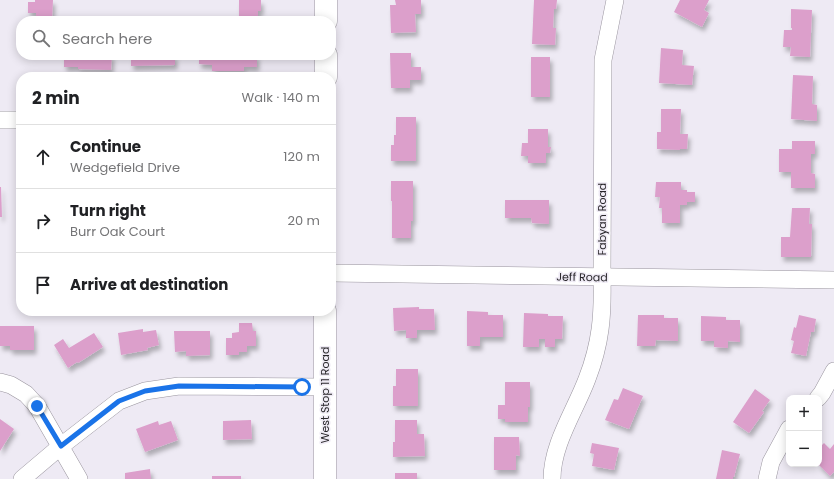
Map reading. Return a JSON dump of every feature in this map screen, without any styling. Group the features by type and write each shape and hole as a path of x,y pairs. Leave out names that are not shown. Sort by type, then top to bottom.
{"main road":[{"path":"326,0 326,16"},
{"path":"326,60 326,72"},
{"name":"West Stop 11 Road","path":"325,316 325,479"}],"street":[{"name":"Fabyan Road","path":"552,479 557,448 588,379 599,341 603,309 603,60 615,0"},
{"path":"0,120 16,120"},
{"name":"Jeff Road","path":"336,273 834,280"},
{"path":"820,395 832,379"},
{"path":"0,382 11,385 30,398 37,406 79,479"},
{"path":"22,479 61,446 119,401 145,391 179,386 325,387"},
{"path":"766,479 771,462 788,431"}],"building":[{"path":"35,0 53,0 52,16 36,16 36,13 28,13 28,2 35,2"},
{"path":"239,0 261,0 261,11 258,11 258,16 239,16"},
{"path":"395,0 421,0 421,14 415,14 416,32 391,33 390,5 396,5"},
{"path":"534,0 557,0 556,9 554,9 553,28 556,28 555,45 532,44"},
{"path":"680,0 709,0 704,10 709,13 702,27 674,12"},
{"path":"791,9 812,10 810,57 790,56 791,47 783,47 784,30 792,30"},
{"path":"661,48 683,50 682,65 694,66 692,85 659,83"},
{"path":"390,53 411,53 411,67 421,67 421,80 410,80 410,88 391,88"},
{"path":"531,57 550,57 550,97 531,97"},
{"path":"64,60 112,60 111,70 64,67"},
{"path":"131,60 175,60 175,65 131,66"},
{"path":"199,60 257,60 257,67 244,67 244,71 212,71 212,65 199,64"},
{"path":"793,75 813,76 812,104 817,105 817,121 791,119"},
{"path":"661,109 681,109 680,134 688,134 687,149 657,149 657,132 661,132"},
{"path":"396,117 416,117 416,161 391,161 391,145 394,145 394,135 396,135"},
{"path":"528,129 548,129 548,147 551,147 550,153 546,153 546,163 528,163 528,156 521,156 522,143 528,143"},
{"path":"792,141 815,141 815,154 811,154 811,173 815,174 815,188 791,188 791,172 779,172 779,149 792,149"},
{"path":"391,181 413,181 413,221 411,221 411,238 392,238"},
{"path":"656,182 681,182 681,190 695,192 695,202 687,202 687,205 680,205 680,223 662,223 662,208 659,208 660,197 655,197"},
{"path":"1,187 2,217 0,217"},
{"path":"505,200 549,200 549,224 532,223 531,218 505,218"},
{"path":"792,208 810,208 809,224 812,224 811,257 781,257 781,237 790,237"},
{"path":"419,307 419,309 434,309 435,330 417,330 417,338 406,338 406,330 394,331 393,308"},
{"path":"467,311 488,312 488,315 503,315 503,337 480,337 480,346 467,346"},
{"path":"524,313 563,316 562,339 555,339 555,347 545,347 545,339 539,339 539,347 523,347"},
{"path":"638,315 664,315 664,318 678,318 678,341 656,340 655,346 637,346"},
{"path":"799,315 816,319 814,332 811,332 806,356 791,353 794,341 791,340"},
{"path":"701,316 726,317 726,320 740,320 740,342 728,341 728,348 714,347 714,341 701,341"},
{"path":"239,323 252,323 253,331 256,331 256,346 247,346 247,352 239,352 239,355 226,355 226,338 232,338 232,333 239,332"},
{"path":"0,326 34,326 34,350 10,350 10,346 0,346"},
{"path":"143,329 143,332 156,330 159,345 147,348 148,350 121,355 118,333"},
{"path":"174,331 210,331 210,355 186,356 186,351 175,352"},
{"path":"94,333 103,347 68,368 54,345 63,339 69,348"},
{"path":"396,369 418,369 418,406 393,406 393,386 396,386"},
{"path":"505,382 530,382 530,407 528,407 528,422 505,422 505,419 498,419 498,405 505,405"},
{"path":"623,388 643,396 629,429 605,420 614,399 618,400"},
{"path":"755,389 770,400 762,411 764,412 749,433 733,422"},
{"path":"0,419 14,429 0,451"},
{"path":"251,420 252,439 223,440 223,421"},
{"path":"395,420 417,420 417,434 424,434 425,456 393,457"},
{"path":"158,421 159,425 171,421 178,440 145,452 136,429"},
{"path":"494,437 519,437 520,456 516,455 516,470 494,470"},
{"path":"592,443 619,448 614,470 592,466 594,454 590,453"},
{"path":"824,443 830,449 834,444 834,472 830,476 821,467 822,445"},
{"path":"722,450 740,454 733,479 716,479"},
{"path":"150,469 151,479 125,479 125,473"},
{"path":"395,473 417,473 417,479 395,479"},
{"path":"212,476 241,476 241,479 212,479"}],"route":[{"path":"37,406 61,446 119,401 145,391 179,386 302,387"}]}
